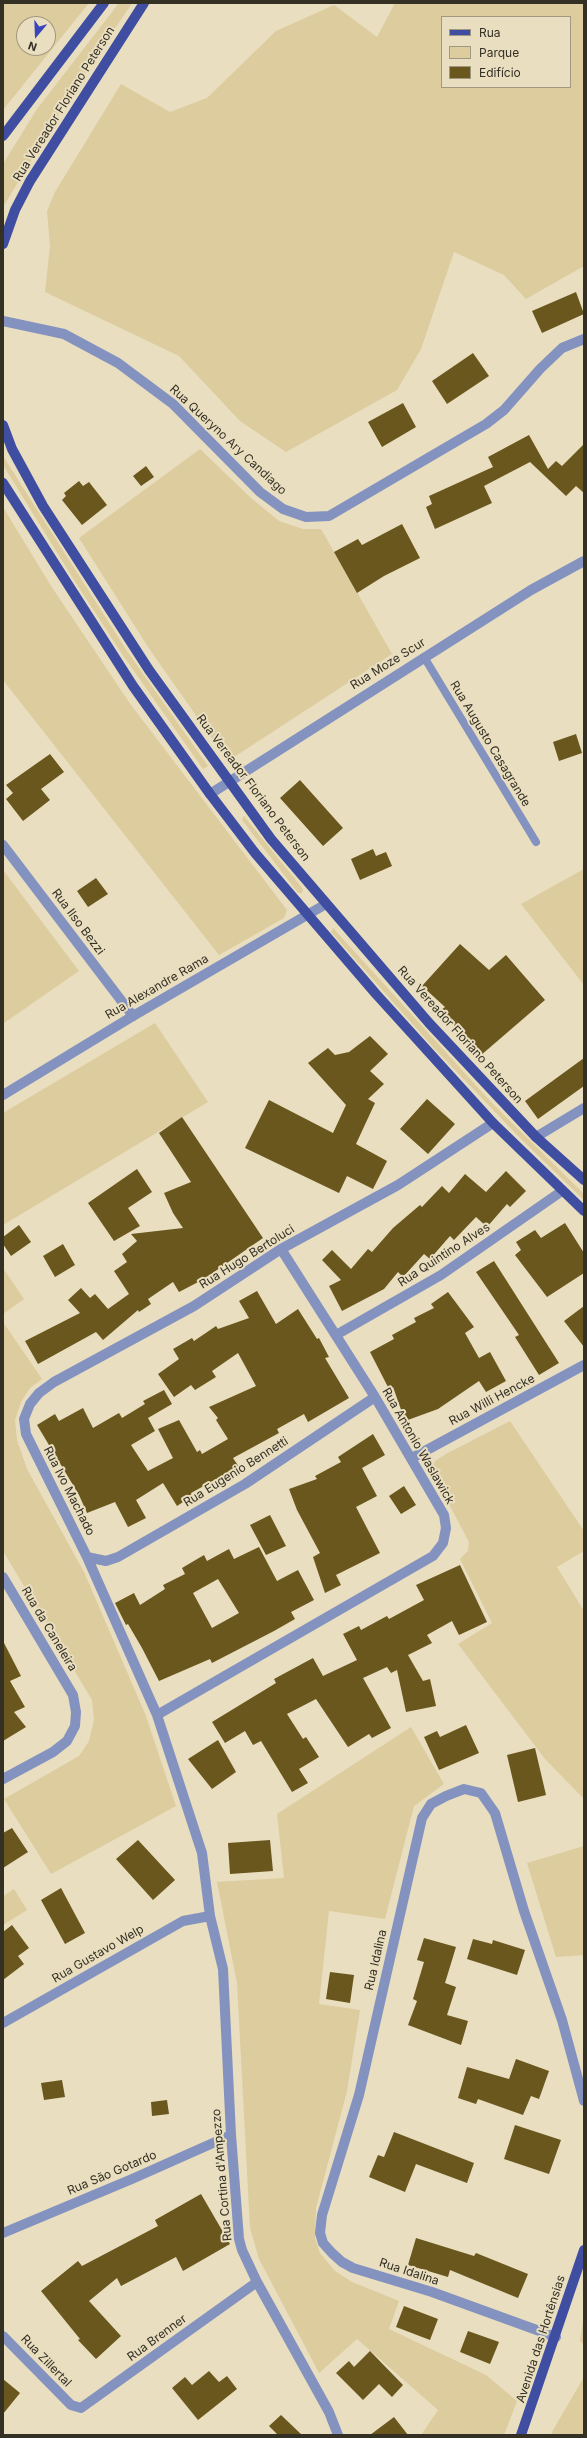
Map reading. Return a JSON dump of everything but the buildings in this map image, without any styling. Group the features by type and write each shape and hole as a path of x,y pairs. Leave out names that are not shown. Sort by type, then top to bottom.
{"main road":[{"name":"Rua Vereador Floriano Peterson","path":"3,136 104,3"},
{"name":"Rua Vereador Floriano Peterson","path":"3,244 16,210 30,181 144,3"},
{"name":"Rua Vereador Floriano Peterson","path":"3,425 12,449 44,506 149,670 271,839 429,1023 536,1138 584,1180"},
{"path":"3,483 103,641 210,794 376,994 492,1123 584,1211"},
{"name":"Avenida das Hortênsias","path":"521,2435 556,2337 584,2250"}],"street":[{"name":"Rua Queryno Ary Candiago","path":"3,320 64,334 118,362 173,404 260,492 283,509 306,517 329,516 486,424 504,410 540,369 562,348 584,339"},
{"name":"Rua Moze Scur","path":"210,794 531,590 584,561"},
{"name":"Rua Ilso Bezzi","path":"3,845 133,1016"},
{"name":"Rua Alexandre Rama","path":"3,1095 133,1016 326,904"},
{"path":"536,1138 584,1108"},
{"name":"Rua Hugo Bertoluci","path":"24,1419 30,1404 38,1393 54,1382 194,1306 280,1249 398,1185 492,1123"},
{"name":"Rua Quintino Alves","path":"336,1336 441,1275 562,1191"},
{"name":"Rua Antonio Waslawick","path":"157,1715 180,1700 433,1556 443,1543 446,1528 444,1515 375,1397 280,1249"},
{"name":"Rua Willi Hencke","path":"412,1458 584,1365"},
{"name":"Rua Eugenio Bennetti","path":"87,1557 106,1561 118,1557 245,1484 375,1397"},
{"name":"Rua Ivo Machado","path":"24,1419 26,1434 87,1557 157,1715"},
{"name":"Rua da Caneleira","path":"3,1577 73,1695 76,1712 75,1726 67,1742 48,1755 3,1779"},
{"name":"Rua Cortina d'Ampezzo","path":"157,1715 202,1854 210,1916 223,1969 231,2135 239,2239 257,2282 329,2412 338,2435"},
{"name":"Rua Idalina","path":"556,2337 432,2292 353,2268 342,2262 332,2253 323,2243 320,2233 322,2215 360,2095 422,1818 431,1804 446,1796 464,1789 481,1793 495,1813 524,1911 562,2020 584,2101"},
{"name":"Rua Gustavo Welp","path":"3,2023 183,1921 210,1916"},
{"name":"Rua São Gotardo","path":"3,2232 132,2179 231,2135"},
{"name":"Rua Brenner","path":"70,2405 81,2408 257,2282"},
{"name":"Rua Zillertal","path":"3,2336 70,2405"}],"lane":[{"name":"Rua Augusto Casagrande","path":"424,657 536,842"}],"green space":[{"path":"3,3 89,3 56,44 56,16 16,16 16,56 46,56 3,110"},
{"path":"119,3 132,3 69,98 3,207 3,164 37,109"},
{"path":"395,3 584,3 584,266 526,299 504,275 454,252 421,349 397,390 286,452 240,421 179,356 45,292 50,246 47,211 55,192 121,84 170,112 207,98 276,31 334,5 377,37"},
{"path":"200,449 251,498 279,521 303,529 321,529 392,654 228,761 150,650 79,538"},
{"path":"3,456 127,651 208,766 203,769 122,654 3,465"},
{"path":"3,507 51,586 131,705 287,910 284,918 219,955 3,680"},
{"path":"244,816 303,889 302,893 298,893 242,820"},
{"path":"584,869 584,985 521,904"},
{"path":"3,870 79,971 4,1023 3,1022"},
{"path":"333,928 492,1103 584,1194 584,1200 521,1139 432,1046 331,932"},
{"path":"155,1023 208,1102 3,1225 3,1113"},
{"path":"3,1268 24,1299 3,1314"},
{"path":"3,1322 42,1379 30,1388 21,1402 15,1420 17,1440 27,1469 84,1572 146,1716 176,1806 51,1874 4,1799 79,1756 89,1741 94,1720 92,1700 3,1551"},
{"path":"510,1421 584,1531 584,1551 557,1567 584,1611 584,1799 545,1759 458,1644 492,1623 460,1559 468,1551 469,1542 434,1476 432,1467 435,1461 446,1454"},
{"path":"411,1727 444,1784 414,1806 385,1919 329,1911 319,2004 360,2010 347,2091 316,2208 315,2238 320,2253 335,2271 352,2282 399,2301 389,2329 486,2375 517,2401 504,2435 421,2435 438,2410 357,2339 319,2373 259,2259 250,2228 237,1983 217,1882 284,1878 277,1814"},
{"path":"584,1846 584,1955 556,1957 527,1863"},
{"path":"14,1889 27,1910 3,1925 3,1896"},
{"path":"584,2314 584,2345 580,2341"},
{"path":"584,2377 584,2435 551,2435 553,2430"}]}
